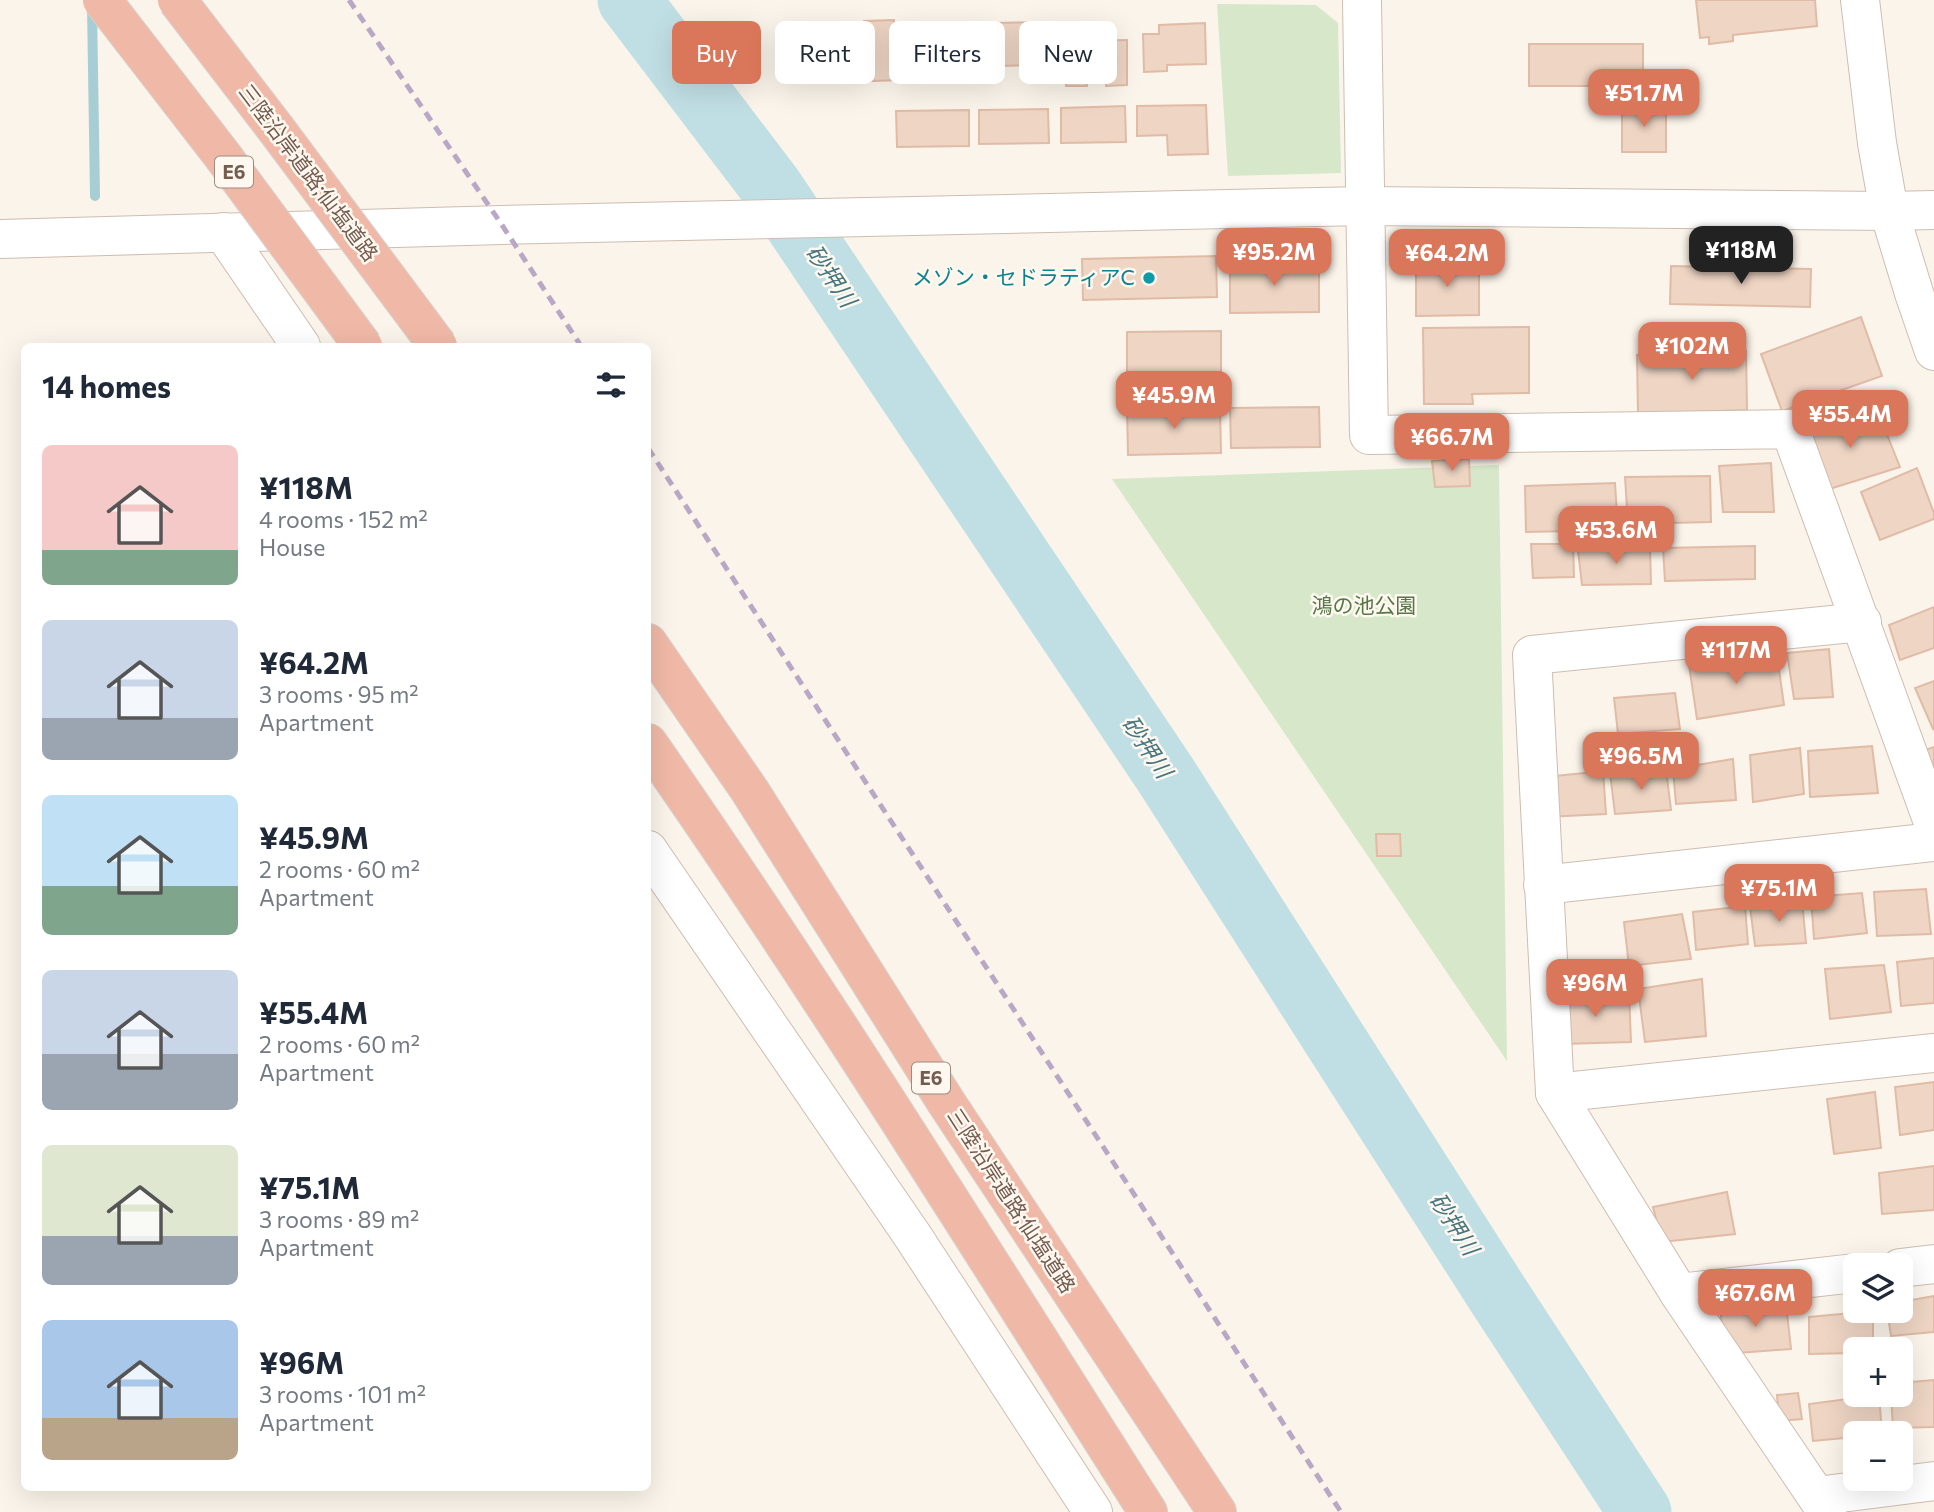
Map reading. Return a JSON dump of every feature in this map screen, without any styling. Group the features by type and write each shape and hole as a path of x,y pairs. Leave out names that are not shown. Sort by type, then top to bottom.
{"highway":[{"name":"E6","path":"102,0 222,155 361,343"},
{"name":"三陸沿岸道路;仙塩道路","path":"177,0 436,343"},
{"name":"三陸沿岸道路;仙塩道路","path":"651,647 750,791 946,1102 1217,1512"},
{"name":"E6","path":"651,747 874,1082 1148,1512"}],"street":[{"path":"1362,0 1369,435 1790,429 1934,825"},
{"path":"1860,0 1877,143 1889,211 1934,351"},
{"path":"0,239 1364,205 1889,211 1934,209"},
{"path":"223,232 299,343"},
{"path":"1861,622 1532,654 1555,1093 1679,1293 1822,1504 1934,1481"},
{"path":"1543,885 1934,842"},
{"path":"651,854 912,1235 1093,1512"},
{"path":"1555,1093 1934,1053"},
{"path":"1913,1266 1934,1264"},
{"path":"1679,1293 1843,1274"}],"green space":[{"path":"1217,4 1316,5 1338,23 1341,173 1228,176"},
{"name":"鴻の池公園","path":"1499,465 1507,1061 1112,479"}],"building":[{"path":"1696,0 1815,0 1817,26 1733,35 1733,41 1709,44 1709,37 1700,38"},
{"path":"894,20 889,21 889,80 875,81 875,21 864,21"},
{"path":"1019,22 1019,66 1005,66 1005,23"},
{"path":"1205,23 1206,64 1167,65 1167,71 1144,72 1143,34 1159,34 1159,25"},
{"path":"1117,40 1127,40 1127,85 1106,86 1117,84"},
{"path":"1529,44 1643,44 1643,86 1529,86"},
{"path":"1066,84 1087,84 1087,86"},
{"path":"1206,105 1208,154 1168,155 1167,135 1137,136 1137,106"},
{"path":"1622,105 1666,106 1666,152 1622,152"},
{"path":"1125,106 1126,142 1061,143 1061,108"},
{"path":"1048,109 1049,143 979,144 979,110"},
{"path":"969,110 969,146 897,147 896,111"},
{"name":"メゾン・セドラティアC","path":"1216,256 1217,297 1083,300 1082,259"},
{"path":"1426,261 1468,261 1468,268 1479,268 1479,315 1416,316 1416,268 1426,268"},
{"path":"1230,263 1319,263 1319,312 1230,313"},
{"path":"1671,266 1811,269 1810,307 1670,304"},
{"path":"1861,317 1882,376 1782,411 1761,354"},
{"path":"1529,327 1529,393 1472,394 1473,404 1424,404 1423,328"},
{"path":"1221,331 1221,374 1127,376 1127,332"},
{"path":"1746,351 1747,410 1638,414 1637,355"},
{"path":"1319,407 1320,447 1231,448 1230,408"},
{"path":"1876,407 1900,467 1823,491 1801,434"},
{"path":"1127,408 1220,408 1221,453 1128,455"},
{"path":"1469,459 1470,486 1435,487 1432,461"},
{"path":"1771,463 1774,512 1723,512 1719,466"},
{"path":"1917,468 1934,519 1880,540 1861,492"},
{"path":"1710,476 1711,522 1628,524 1625,477"},
{"path":"1615,483 1618,530 1526,532 1525,486"},
{"path":"1531,544 1573,544 1574,577 1533,578"},
{"path":"1650,546 1651,584 1582,585 1578,550"},
{"path":"1755,546 1755,579 1665,581 1663,548"},
{"path":"1934,607 1934,648 1900,660 1889,625"},
{"path":"1829,649 1833,697 1794,699 1787,653"},
{"path":"1777,656 1784,705 1697,719 1689,665"},
{"path":"1934,681 1934,728 1933,729 1915,688"},
{"path":"1675,693 1680,729 1618,734 1614,698"},
{"path":"1872,746 1878,793 1810,797 1808,751"},
{"path":"1934,747 1934,781 1922,751"},
{"path":"1800,748 1804,794 1753,802 1750,755"},
{"path":"1733,759 1736,800 1676,804 1673,769"},
{"path":"1666,769 1671,810 1615,814 1610,773"},
{"path":"1603,771 1606,814 1546,817 1546,777"},
{"path":"1376,834 1400,834 1401,856 1377,856"},
{"path":"1926,889 1931,934 1877,936 1874,892"},
{"path":"1862,893 1867,933 1814,939 1811,897"},
{"path":"1802,900 1806,943 1755,946 1750,907"},
{"path":"1745,906 1748,944 1696,950 1693,912"},
{"path":"1682,914 1691,959 1629,966 1624,922"},
{"path":"1934,958 1934,1003 1901,1006 1897,962"},
{"path":"1884,965 1891,1012 1830,1019 1825,969"},
{"path":"1702,979 1706,1036 1645,1042 1638,989"},
{"path":"1629,993 1631,1042 1562,1044 1556,996"},
{"path":"1934,1082 1934,1130 1900,1135 1895,1087"},
{"path":"1875,1092 1881,1148 1834,1154 1827,1099"},
{"path":"1934,1166 1934,1210 1882,1214 1879,1173"},
{"path":"1727,1192 1735,1234 1662,1242 1653,1207"},
{"path":"1934,1296 1934,1332 1891,1336 1889,1323 1913,1323 1913,1300"},
{"path":"1786,1304 1791,1349 1725,1354 1720,1308"},
{"path":"1843,1314 1843,1323 1873,1323 1873,1337 1843,1337 1843,1353 1809,1354 1809,1317"},
{"path":"1934,1380 1934,1427 1913,1428 1913,1421 1893,1421 1892,1407 1913,1407 1913,1382"},
{"path":"1798,1393 1802,1419 1779,1421 1777,1395"},
{"path":"1843,1400 1843,1407 1880,1407 1881,1421 1843,1421 1843,1438 1813,1441 1809,1404"}],"waterway":[{"name":"砂押川","path":"629,0 772,188 1165,774 1640,1512"},
{"path":"92,6 95,196"}],"railway":[{"path":"349,0 579,343"},
{"path":"651,453 1341,1512"}],"place":[{"name":"メゾン・セドラティアC","path":"1149,278"}]}
